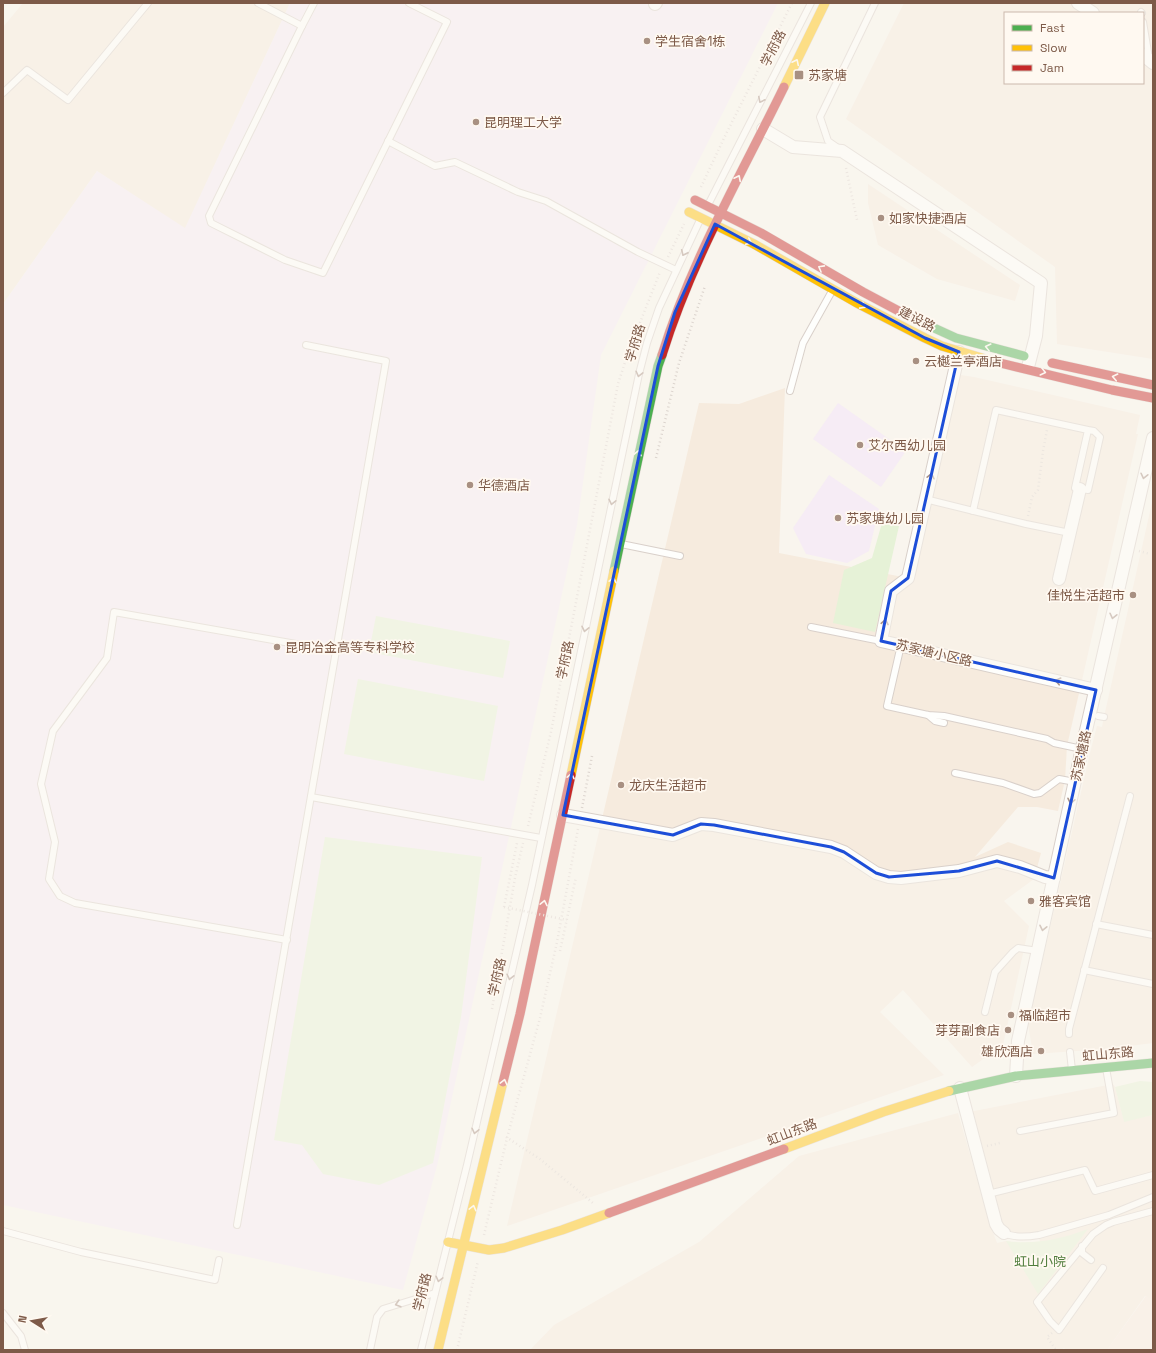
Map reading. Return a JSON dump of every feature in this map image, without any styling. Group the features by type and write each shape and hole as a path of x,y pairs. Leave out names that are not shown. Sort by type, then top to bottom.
{"street":[{"name":"学府路","path":"438,1350 520,1014 654,381 666,338 685,287 714,224 825,3"},
{"path":"1078,3 1092,12"},
{"path":"763,129 793,147 842,151 1041,283 1036,336 1036,362"},
{"name":"建设路","path":"695,200 760,233 863,292 928,326 968,341 1036,362 1112,390 1153,398"},
{"name":"建设路","path":"689,212 754,244 833,289 925,338 959,352 977,357 1036,362 1153,385"},
{"name":"苏家塘小区路","path":"959,352 908,578 891,590 881,641 1096,690"},
{"name":"苏家塘路","path":"1016,1076 1018,1041 1082,749 1153,438"},
{"path":"1059,579 1080,489"},
{"path":"563,815 673,835 701,824 714,825 831,846 844,852 876,873 889,877 902,878 959,871 997,861 1020,867 1044,877 1054,878"},
{"name":"虹山东路","path":"448,1242 489,1250 504,1248 562,1230 883,1112 960,1088 1016,1076 1153,1063"},
{"path":"960,1088 996,1224 1004,1233"}],"lane":[{"path":"3,93 27,70 68,100 148,3"},
{"path":"258,3 302,26"},
{"path":"314,3 209,216 211,223 285,260 323,273 447,22 409,3"},
{"name":"学府路","path":"421,1350 469,1158 541,838 639,374 647,343 659,308 701,218 811,3"},
{"path":"842,151 828,141 820,117 875,3"},
{"path":"1144,30 1148,60"},
{"path":"388,142 435,166 455,162 518,192 546,201 638,252 676,270"},
{"path":"790,391 803,343 833,289"},
{"path":"237,1225 386,361 306,345"},
{"path":"973,511 996,410 1094,431 1100,437 1088,490 1075,488 1088,430"},
{"path":"925,499 1026,524 1070,533"},
{"path":"620,544 680,556"},
{"path":"287,940 75,903 60,896 50,879 55,842 41,784 53,731 106,658 114,612 336,651"},
{"path":"811,627 881,641"},
{"path":"901,645 887,706 928,715 952,717 1047,738 1054,743 1082,749"},
{"path":"928,715 935,721 944,723"},
{"path":"955,773 1003,783 1034,794 1040,793 1059,779 1075,782"},
{"path":"1069,1034 1084,970 1130,796"},
{"path":"311,797 541,838"},
{"path":"1096,924 1153,935"},
{"path":"985,1012 995,972 1018,948 1038,951"},
{"path":"1084,970 1153,984"},
{"path":"1070,1052 1072,1070"},
{"path":"1020,1131 1114,1113 1106,1067"},
{"path":"988,1194 1085,1170 1095,1191 1153,1175"},
{"path":"1004,1233 1018,1237 1031,1237 1108,1215 1153,1197"},
{"path":"1103,1268 1059,1330 1050,1321 1036,1302 1093,1234 1106,1225 1153,1211"},
{"path":"3,1231 81,1252 215,1280 219,1260"},
{"path":"1082,1246 1082,1253 1092,1260"},
{"path":"370,1350 377,1317 383,1309 435,1293"},
{"path":"3,1313 21,1336 25,1350"}],"path":[{"path":"695,200 726,134 792,3"},
{"path":"842,151 857,220"},
{"path":"491,1016 515,878 551,732 618,384 628,353 664,265 689,212"},
{"path":"654,462 679,363 707,280"},
{"path":"1026,524 1032,497 1038,490 1043,451 1049,421"},
{"path":"457,1350 507,1138 540,1018 557,942 592,755"},
{"path":"516,848 504,907 567,920"},
{"path":"560,951 576,877"},
{"path":"493,1127 507,1138 540,1159 606,1214"},
{"path":"982,1147 1000,1143"},
{"path":"1051,1334 1047,1337 1056,1350"}],"highlighted area":[{"path":"715,224 925,338 959,352 908,578 891,591 881,641 1096,690 1054,878 997,861 959,871 889,877 876,873 844,852 831,847 714,825 701,824 673,835 563,815 658,366 675,312"}],"shaded area":[{"path":"23,3 290,3 185,229 97,171 3,304 3,27"},
{"name":"昆明冶金高等专科学校","path":"290,3 778,3 601,355 577,525 437,1166 403,1290 3,1205 3,304 97,171 185,228"},
{"path":"904,3 1153,3 1153,359 1057,344 1055,267 846,119"},
{"path":"868,184 1020,285 1015,301 937,279 878,245 868,203"},
{"path":"954,374 974,377 1140,415 1136,434 1138,434 1067,746 1065,780 1058,811 1037,807 1018,807 975,857 1008,842 1041,853 1034,879 1004,901 1029,926 1003,1045 972,1067 903,990 880,1012 944,1075 507,1226 699,403 739,404 785,388 779,553 908,578"},
{"name":"艾尔西幼儿园","path":"838,403 906,451 881,487 813,439"},
{"name":"苏家塘幼儿园","path":"829,475 879,509 869,551 847,563 806,554 793,528"},
{"path":"1153,498 1153,1043 1106,1049 1033,1054 1028,1024 1090,753 1097,726 1102,727"},
{"path":"1113,1084 1124,1121 1153,1115 1153,1301 1145,1296 1107,1350 1066,1350 1064,1348 1061,1350 530,1350 554,1325 699,1242 799,1156 958,1113 997,1243 1006,1241 1018,1243 1040,1242 1038,1232 1031,1234 1014,1233 1009,1232 1002,1227 982,1147 974,1137 969,1112"},
{"path":"1146,1296 1153,1301 1153,1350 1107,1350"}],"green space":[{"path":"882,523 899,526 875,632 833,623 844,570 872,558"},
{"path":"376,616 510,641 503,678 369,652"},
{"path":"358,679 498,706 484,781 344,754"},
{"path":"325,837 482,857 461,1017 433,1163 379,1185 323,1174 302,1145 274,1140"},
{"path":"1140,1081 1153,1082 1153,1115 1124,1122 1115,1087"},
{"name":"虹山小院","path":"1088,1229 1038,1294 1006,1241 1038,1242 1068,1236"}],"traffic: fast":[{"path":"910,317 956,338 1024,356"},
{"path":"614,571 658,366 662,355"},
{"path":"949,1091 1016,1076 1153,1063"}],"traffic: slow":[{"path":"784,87 825,3"},
{"path":"689,212 754,244 857,303 925,338 942,346 992,361"},
{"path":"571,775 614,571"},
{"path":"438,1350 503,1082"},
{"path":"784,1149 883,1112 949,1091"},
{"path":"448,1242 489,1250 504,1248 562,1230 609,1213"}],"traffic: jam":[{"path":"662,355 687,286 702,252 784,87"},
{"path":"695,200 761,233 863,292 910,317"},
{"path":"992,361 1112,390 1153,398"},
{"path":"1052,363 1153,385"},
{"path":"503,1082 520,1014 571,775"},
{"path":"609,1213 784,1149"}],"place":[{"name":"学生宿舍1栋","path":"647,41"},
{"name":"苏家塘","path":"799,75"},
{"name":"昆明理工大学","path":"476,122"},
{"name":"如家快捷酒店","path":"881,218"},
{"name":"云樾兰亭酒店","path":"916,361"},
{"name":"艾尔西幼儿园","path":"860,445"},
{"name":"华德酒店","path":"470,485"},
{"name":"苏家塘幼儿园","path":"838,518"},
{"name":"佳悦生活超市","path":"1133,595"},
{"name":"昆明冶金高等专科学校","path":"277,647"},
{"name":"龙庆生活超市","path":"621,785"},
{"name":"雅客宾馆","path":"1031,901"},
{"name":"福临超市","path":"1011,1015"},
{"name":"芽芽副食店","path":"1008,1030"},
{"name":"雄欣酒店","path":"1041,1051"}]}
